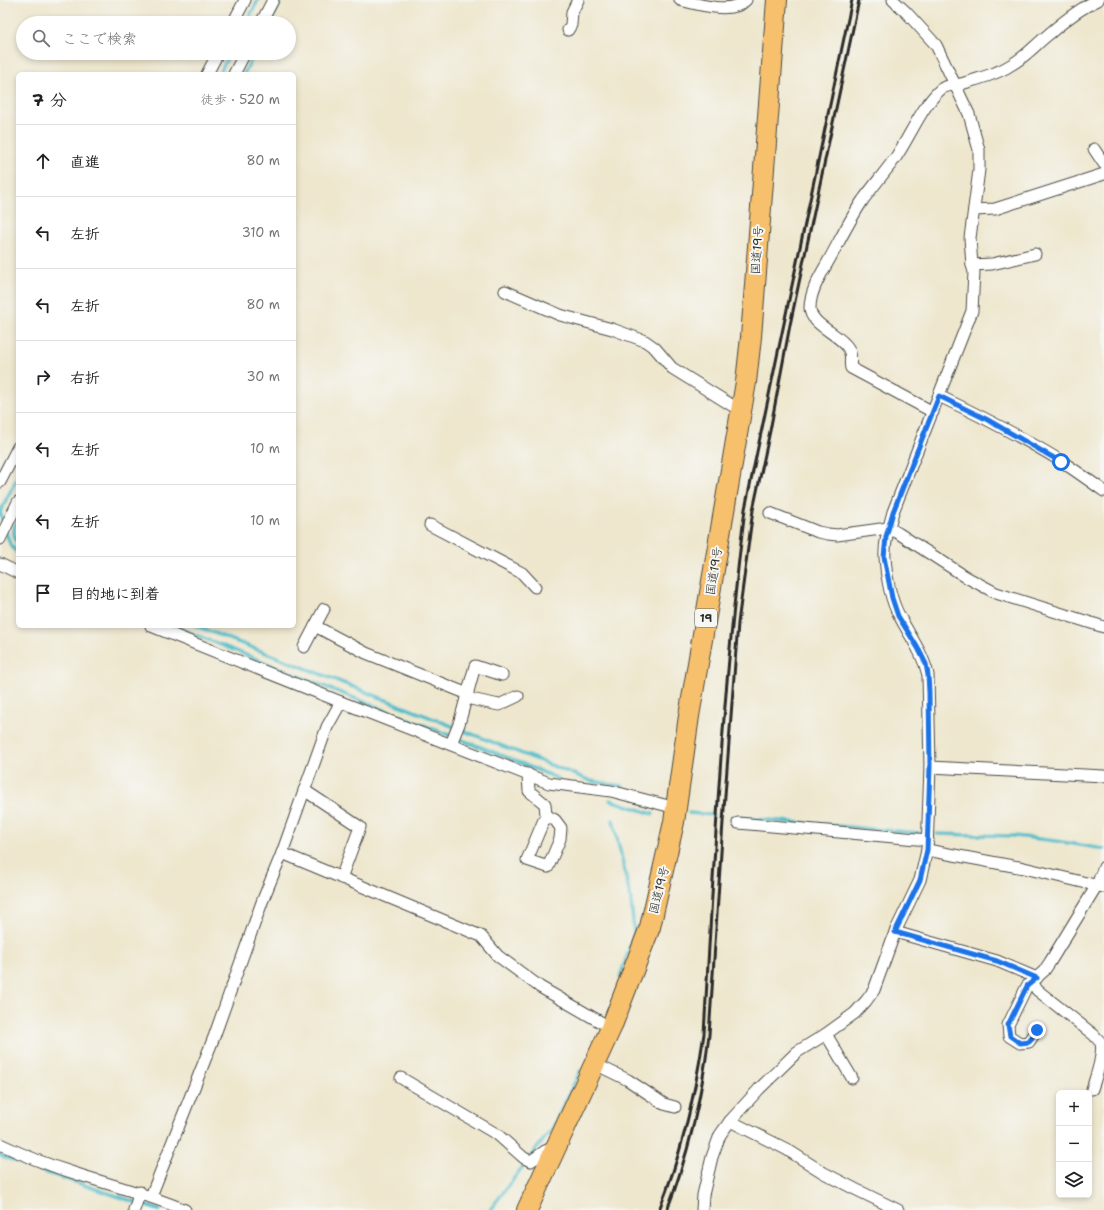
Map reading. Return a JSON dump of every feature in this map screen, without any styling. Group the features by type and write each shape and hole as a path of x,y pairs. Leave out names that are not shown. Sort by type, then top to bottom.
{"highway":[{"name":"国道19号","path":"526,1210 611,1028 650,927 664,867 676,808 689,716 741,407 751,337 777,0"}],"street":[{"path":"237,16 245,0"},
{"path":"265,16 273,0"},
{"path":"568,30 571,25 572,12 578,0"},
{"path":"680,0 710,8 732,7 743,4 746,0"},
{"path":"702,1210 703,1195 712,1158 720,1135 730,1121 759,1089 797,1052 856,1013 874,990 895,932 920,880 927,845 930,767 928,675 926,664 918,648 898,616 892,598 884,557 888,528 893,512 972,311 974,272 972,266 970,238 979,170 978,150 969,114 954,86 936,45 893,0"},
{"path":"933,412 851,368 851,358 848,348 842,341 814,319 810,308 813,293 821,274 863,201 897,156 930,101 943,88 973,80 1008,67 1023,58 1048,34 1086,6 1098,0"},
{"path":"208,72 214,60"},
{"path":"235,72 241,60"},
{"path":"1094,149 1104,164"},
{"path":"974,210 995,209 1104,174"},
{"path":"972,266 992,264 1035,254"},
{"path":"505,291 560,315 612,329 645,341 655,348 672,368 733,406 741,407"},
{"path":"939,396 986,419 1035,446 1104,491"},
{"path":"0,482 16,451"},
{"path":"1,537 16,506"},
{"path":"770,513 818,532 828,534 837,535 888,528 966,577 996,593 1104,627"},
{"path":"430,525 522,573 535,587"},
{"path":"0,564 16,572"},
{"path":"304,647 324,609"},
{"path":"315,626 366,653 467,696 499,705 518,696"},
{"path":"156,628 549,783 611,791 676,808"},
{"path":"451,744 459,724 475,666 502,675"},
{"path":"151,1196 214,1037 327,727 341,702"},
{"path":"930,767 1104,776"},
{"path":"528,774 529,791 545,804 546,815"},
{"path":"304,790 360,828 341,878"},
{"path":"738,823 927,845 1100,886"},
{"path":"282,853 481,936 498,956 540,987 611,1028"},
{"path":"1037,1030 1029,1042 1025,1043 1014,1040 1010,1036 1008,1025 1027,986 1035,981 1047,966 1100,886 1104,867"},
{"path":"895,932 997,961 1035,981 1037,990 1094,1035 1101,1043 1104,1052 1092,1089"},
{"path":"826,1034 852,1078"},
{"path":"595,1064 628,1080 664,1104 675,1107"},
{"path":"401,1078 498,1135 524,1158 531,1160 545,1151 555,1147"},
{"path":"730,1121 786,1148 842,1183 898,1210"},
{"path":"0,1144 27,1156 71,1172 140,1192 185,1210"},
{"path":"134,1210 140,1192"}],"waterway":[{"path":"250,16 258,0"},
{"path":"273,16 281,0"},
{"path":"220,72 226,60"},
{"path":"245,72 251,60"},
{"path":"0,512 16,480"},
{"path":"0,512 4,525"},
{"path":"16,524 14,532 16,540"},
{"path":"6,532 10,544 16,552"},
{"path":"179,628 559,779"},
{"path":"201,628 591,781 622,786"},
{"path":"610,800 653,814"},
{"path":"689,813 713,815"},
{"path":"732,817 919,833"},
{"path":"613,820 631,900 634,933 620,977"},
{"path":"937,834 1015,836 1104,849"},
{"path":"530,1157 552,1129 580,1071"},
{"path":"0,1155 45,1172 159,1210"},
{"path":"490,1210 527,1161"}],"railway":[{"path":"659,1210 687,1124 704,1034 725,705 737,574 745,509 852,0"},
{"path":"667,1210 682,1167 694,1124 703,1080 709,1035 738,623 753,510 790,325 859,0"}],"route":[{"path":"1037,1030 1029,1042 1025,1043 1020,1043 1014,1040 1008,1031 1008,1025 1027,986 1037,978 1028,976 997,961 895,932 920,880 927,850 930,767 929,692 926,664 898,616 889,586 884,557 886,537 893,512 939,396 986,419 1061,462"}]}
